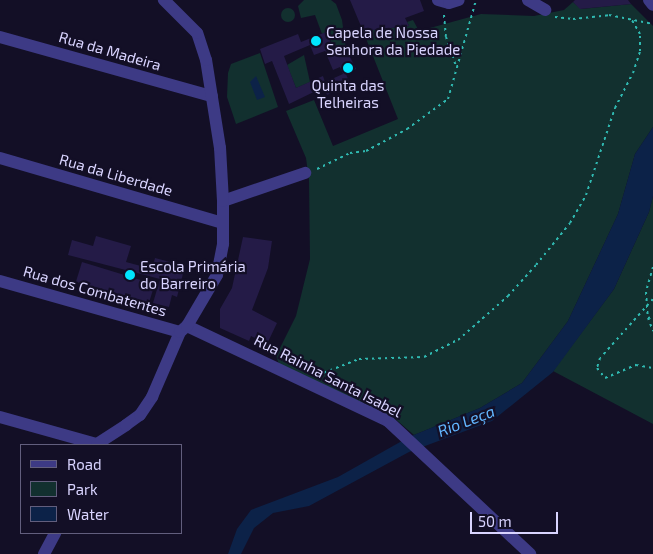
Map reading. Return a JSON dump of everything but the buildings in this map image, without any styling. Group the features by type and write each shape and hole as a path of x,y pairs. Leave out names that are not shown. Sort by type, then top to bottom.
{"street":[{"path":"439,1 459,0"},
{"path":"528,0 545,10"},
{"path":"649,0 653,5"},
{"path":"98,444 140,415 184,329 219,268 224,224 224,201 220,148 212,96 197,33 162,1"},
{"name":"Rua da Madeira","path":"0,37 212,96"},
{"name":"Rua da Liberdade","path":"0,158 224,224"},
{"path":"224,201 305,173"},
{"name":"Rua dos Combatentes","path":"0,281 184,329"},
{"name":"Rua Rainha Santa Isabel","path":"184,329 307,381 388,421 405,434 530,554"},
{"path":"0,417 94,444"},
{"path":"44,554 54,534"}],"path":[{"path":"305,173 350,153 366,152 407,129 448,99 456,66 470,27 476,0"},
{"path":"439,1 446,37 456,66"},
{"path":"545,10 560,17 609,15 653,24"},
{"path":"307,381 336,365 359,359 424,357 450,344 508,296 536,266 586,195 615,108 633,73 640,51 640,34 632,20"},
{"path":"653,267 646,292 648,318 653,331"},
{"path":"653,299 600,358 597,368 605,378 636,365 653,368"},
{"path":"648,318 653,316"}],"green space":[{"path":"304,0 331,0 336,4 342,20 346,49 336,54 327,32 322,34 315,15 301,18 298,6"},
{"path":"573,2 581,9 631,4 653,26 653,127 635,154 618,214 568,321 522,383 480,408 414,435 393,417 279,364 276,356 296,316 310,259 309,180 306,158 286,111 314,100 333,146 398,119 363,31 409,26 407,22 413,20 419,31 481,14 534,16 564,10"},
{"path":"285,8 291,8 295,15 291,22 285,22 281,18 281,12"},
{"path":"260,53 278,107 236,124 227,97 228,73 231,64"},
{"path":"304,55 310,82 296,88 287,65"},
{"path":"653,196 653,424 553,371 614,289 649,212"}],"water":[{"path":"256,76 265,97 257,100 250,82"},
{"name":"Rio Leça","path":"653,127 653,196 649,212 614,289 553,372 492,421 409,452 309,506 273,513 254,528 241,554 228,554 237,529 251,510 338,477 409,437 480,408 522,383 568,321 618,214 635,154"}],"place":[{"name":"Capela de Nossa Senhora da Piedade","path":"316,41"},
{"name":"Quinta das Telheiras","path":"348,68"},
{"name":"Escola Primária do Barreiro","path":"130,275"}]}
